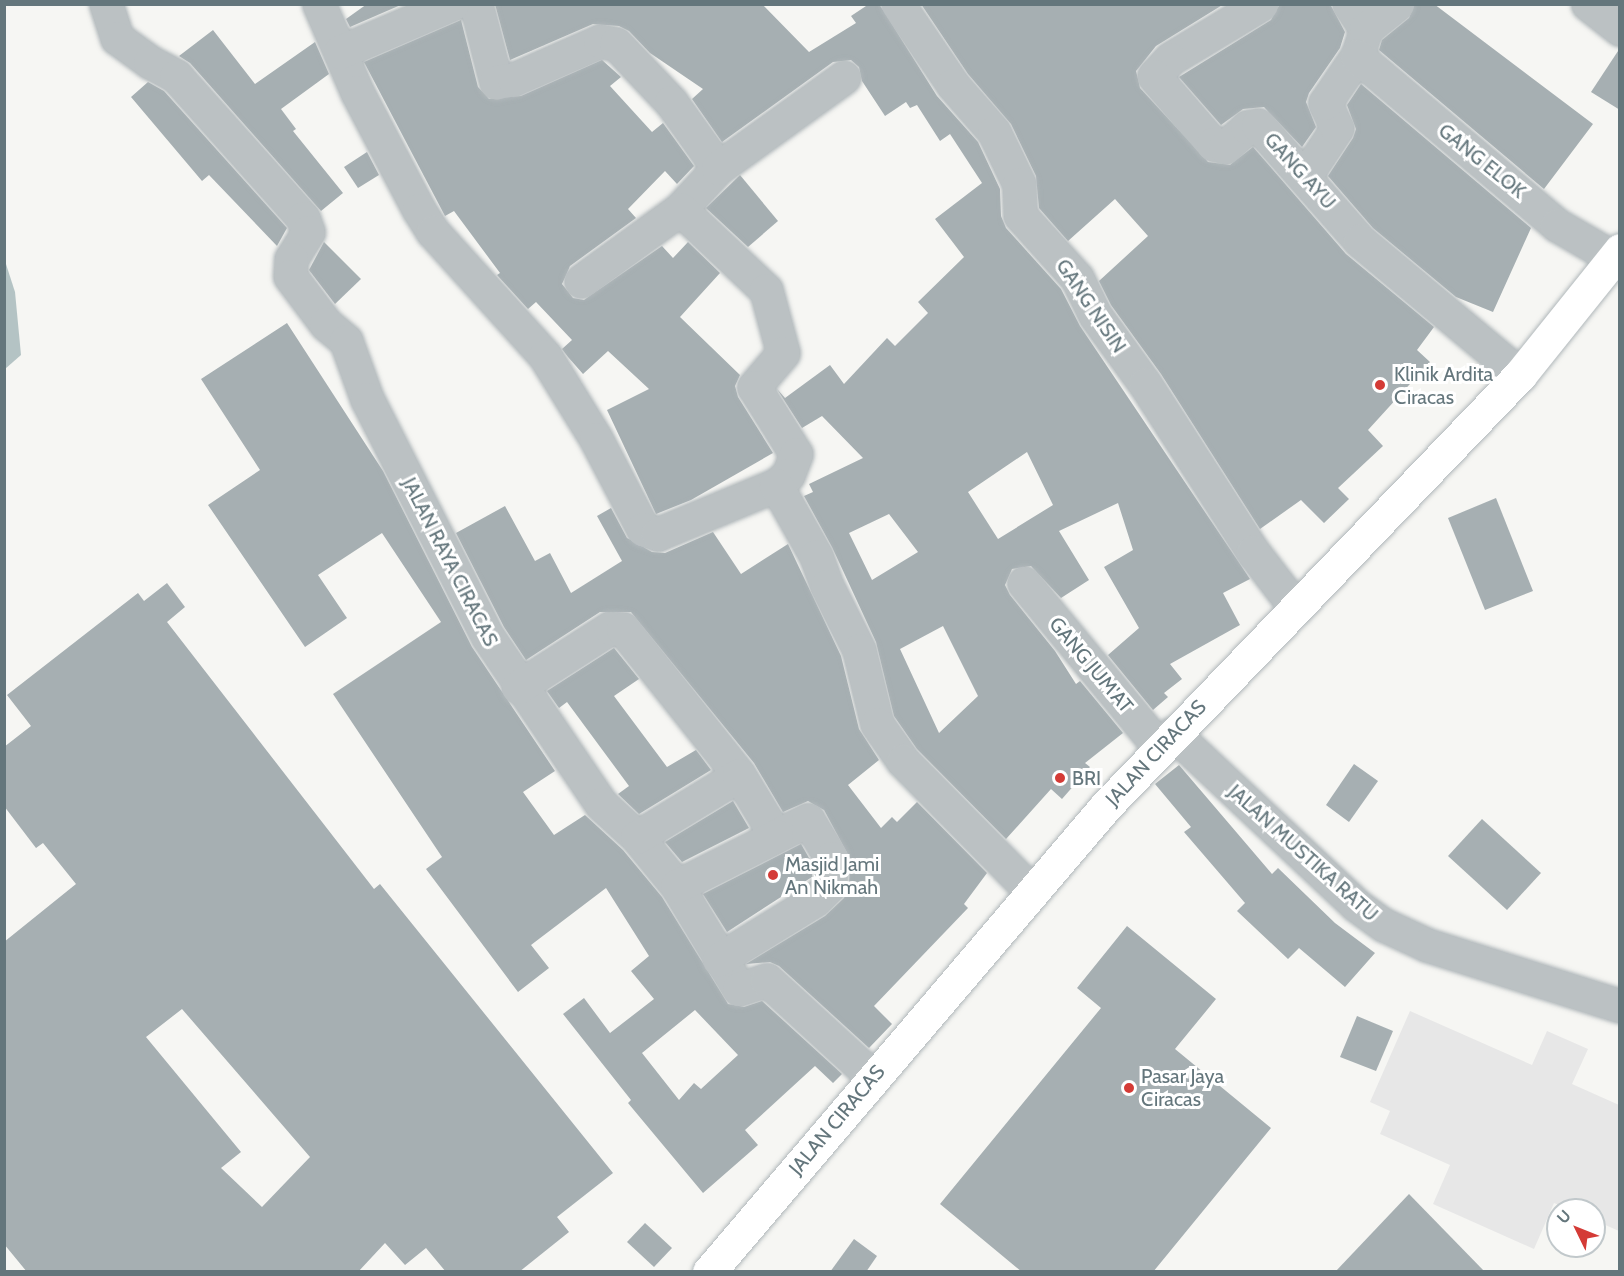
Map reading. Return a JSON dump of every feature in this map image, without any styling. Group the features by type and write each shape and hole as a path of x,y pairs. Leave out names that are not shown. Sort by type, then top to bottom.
{"street":[{"name":"JALAN RAYA CIRACAS","path":"106,4 117,38 176,76 303,218 308,232 291,259 290,276 326,324 346,341 367,399 488,638 518,687 601,804 637,837 677,886 719,959 740,989 767,980 873,1077"},
{"path":"319,4 340,52 424,217 545,356 596,439 643,529 658,534 776,485 788,476 796,454 754,387 783,353 766,290 681,209"},
{"path":"340,52 452,4"},
{"path":"476,4 496,82 514,79 600,41 616,44 671,102 718,168"},
{"name":"GANG NISIN","path":"898,4 954,85 994,132 1019,184 1020,215 1077,278 1091,308 1145,384 1253,552 1296,608"},
{"name":"GANG AYU","path":"1261,4 1170,59 1154,76 1213,144 1226,147 1247,127 1258,124 1306,175 1360,241 1520,375"},
{"path":"1306,175 1337,128 1325,103 1357,30 1397,4"},
{"path":"1588,4 1620,29"},
{"name":"GANG ELOK","path":"1357,30 1557,225 1617,254"},
{"path":"580,281 681,209 718,168 844,77"},
{"name":"JALAN CIRACAS","path":"709,1272 1031,891 1166,740 1520,375 1617,254"},
{"path":"776,485 816,556 826,586 859,650 877,724 903,761 1031,891"},
{"name":"GANG JUM'AT","path":"1024,583 1166,740"},
{"path":"518,687 610,628 623,629 739,775 776,836"},
{"name":"JALAN MUSTIKA RATU","path":"1166,740 1356,905 1384,925 1427,945 1620,1006"},
{"path":"637,837 739,775"},
{"path":"677,886 808,820 831,858 830,885 815,900 719,959"}],"shaded area":[{"path":"5,261 15,292 21,355 5,369"},
{"path":"1410,1011 1532,1065 1547,1031 1588,1049 1572,1084 1619,1105 1619,1231 1606,1225 1606,1198 1546,1198 1546,1221 1534,1249 1433,1204 1450,1165 1380,1134 1390,1111 1370,1102"}],"building":[{"path":"367,4 403,4 350,27 346,19"},
{"path":"495,4 762,4 809,52 856,23 851,16 869,4 879,4 937,96 978,142 1000,189 1001,216 1006,228 1061,289 1080,326 1250,579 1223,593 1240,625 1170,664 1182,679 1164,693 1168,697 1153,710 1108,655 1139,628 1104,567 1133,550 1118,503 1059,531 1089,580 1061,598 1031,566 1012,569 1005,585 1010,595 1055,651 1076,684 1080,681 1123,733 1085,763 1090,767 1062,799 1051,789 1006,839 917,749 894,716 876,642 832,547 804,496 813,492 809,484 863,458 822,416 802,428 777,389 785,398 830,365 844,384 887,338 895,346 928,313 918,302 964,257 935,219 982,183 950,134 940,141 917,105 910,108 906,102 885,116 862,81 859,67 851,60 833,62 722,142 692,99 703,89 650,53 629,31 619,26 593,24 510,60","holes":["1027,452 1053,505 998,539 968,492","889,514 918,552 872,580 849,533","943,626 978,696 939,733 900,649"]},
{"path":"921,4 1224,4 1156,46 1136,71 1140,88 1208,162 1230,165 1253,147 1346,254 1434,327 1417,350 1430,362 1368,430 1383,446 1338,488 1349,499 1324,523 1301,500 1260,529 1161,374 1111,305 1099,281 1148,236 1115,199 1068,241 1039,208 1036,176 1011,124 968,74"},
{"path":"1280,4 1330,4 1345,32 1340,48 1309,93 1306,102 1316,127 1302,147 1264,107 1243,109 1221,125 1179,77 1271,20"},
{"path":"1415,4 1434,4 1593,124 1544,189 1379,50 1382,40 1409,18"},
{"path":"461,20 478,87 489,99 521,96 602,60 621,77 610,86 652,132 663,123 694,166 677,184 665,171 628,209 636,218 570,266 562,284 573,298 584,300 662,246 673,258 688,242 720,273 680,317 740,375 735,386 738,397 773,453 691,500 656,514 607,410 649,389 608,351 583,374 562,349 572,340 536,302 528,309 497,275 500,273 454,211 445,216 364,62"},
{"path":"213,30 255,84 315,42 329,74 281,109 296,129 293,131 343,193 321,211 190,63 179,56"},
{"path":"1620,48 1620,110 1591,92"},
{"path":"148,82 164,91 287,228 277,246 209,175 202,181 131,97"},
{"path":"1361,84 1531,228 1493,312 1456,297 1373,228 1328,176 1353,138 1356,129 1347,105"},
{"path":"367,152 379,175 358,188 344,167"},
{"path":"740,175 778,221 748,247 706,208"},
{"path":"324,242 361,279 335,304 309,270"},
{"path":"287,323 383,471 472,647 555,771 523,792 554,835 585,815 623,850 662,897 728,1004 744,1007 762,1001 842,1074 833,1083 815,1066 745,1130 758,1145 703,1193 628,1103 631,1100 563,1014 584,998 610,1033 654,999 631,971 649,956 606,888 531,945 549,968 518,992 426,869 442,857 333,694 441,622 382,533 318,575 347,618 305,647 208,505 260,470 201,379","holes":["695,1010 738,1055 701,1089 694,1083 679,1100 642,1053"]},
{"path":"1496,498 1533,591 1485,610 1448,518"},
{"path":"505,506 535,561 550,553 571,593 622,561 597,516 611,508 627,538 652,552 665,553 713,532 741,574 788,544 841,656 859,729 879,760 848,785 881,828 892,817 897,822 917,802 987,873 964,904 968,908 874,1006 892,1024 869,1048 779,966 770,962 746,964 825,916 844,898 849,886 850,858 824,810 808,801 783,812 754,763 631,612 600,612 526,660 504,627 456,533"},
{"path":"167,583 185,607 167,622 374,889 380,884 613,1173 557,1217 569,1232 519,1272 446,1272 426,1248 405,1265 385,1243 358,1272 27,1272 4,1244 4,942 76,884 43,843 36,848 4,806 4,747 31,726 7,695 138,593 144,601","holes":["182,1009 310,1157 262,1207 221,1168 241,1152 146,1037"]},
{"path":"614,648 639,679 614,696 667,767 696,750 711,770 639,814 618,794 629,786 567,702 559,708 547,691"},
{"path":"1354,764 1378,781 1349,822 1326,805"},
{"path":"1179,765 1272,874 1278,868 1335,923 1375,953 1345,987 1299,948 1288,959 1237,911 1245,903 1184,832 1191,827 1155,784"},
{"path":"733,801 749,828 682,862 665,842"},
{"path":"1482,819 1541,873 1507,910 1448,856"},
{"path":"801,844 812,863 812,877 727,932 703,894"},
{"name":"Pasar Jaya Ciracas","path":"1127,926 1216,999 1175,1049 1271,1128 1153,1272 1022,1272 940,1204 1101,1008 1077,988"},
{"path":"1357,1016 1393,1031 1376,1071 1340,1057"},
{"path":"1409,1194 1485,1272 1335,1272"},
{"path":"645,1223 672,1248 654,1267 627,1242"},
{"path":"854,1239 877,1256 866,1272 830,1272"}],"place":[{"name":"Klinik Ardita Ciracas","path":"1380,385"},
{"name":"BRI","path":"1060,778"},
{"name":"Masjid Jami An Nikmah","path":"773,875"},
{"name":"Pasar Jaya Ciracas","path":"1129,1088"}]}
